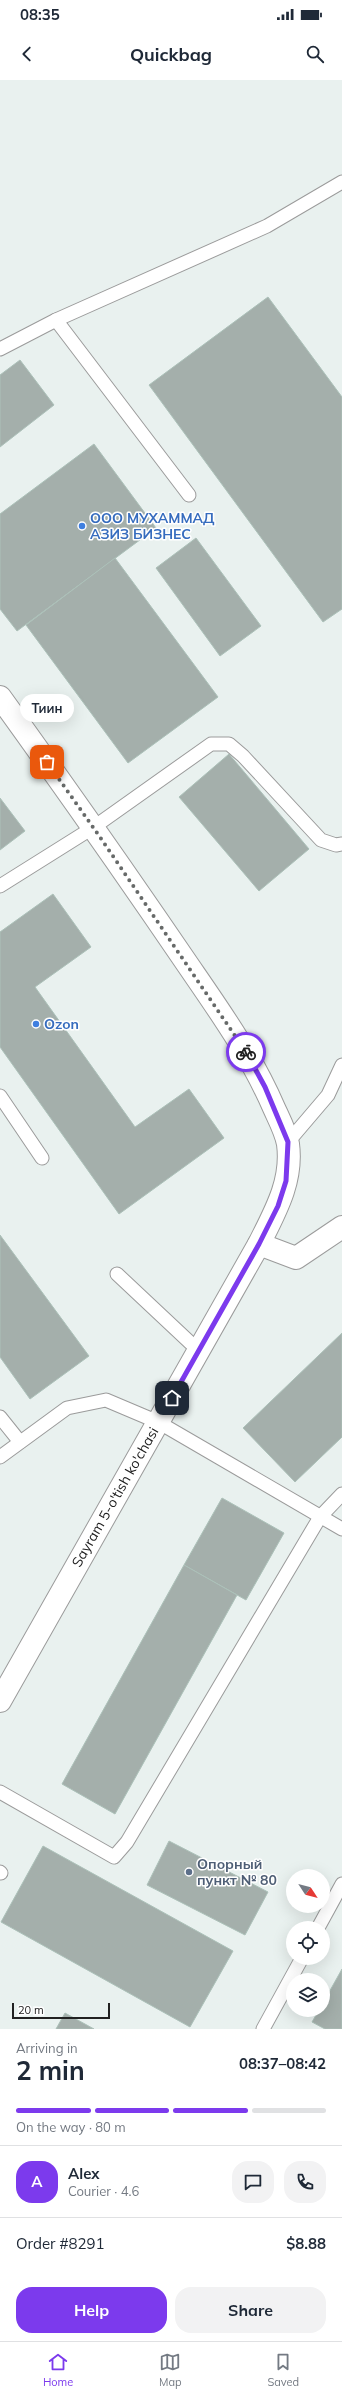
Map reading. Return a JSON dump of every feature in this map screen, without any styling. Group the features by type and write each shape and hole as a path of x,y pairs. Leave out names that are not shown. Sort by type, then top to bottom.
{"street":[{"name":"Sayram 5-o'tish ko'chasi","path":"0,697 94,827 239,1040 265,1087 288,1142 288,1168 283,1193 259,1244 0,1701"},
{"path":"259,1244 296,1258 342,1227"}],"lane":[{"path":"0,350 56,320 268,226 342,182"},
{"path":"56,320 189,495"},
{"path":"0,886 94,827 211,744 220,742 228,744 243,756 321,840 336,845 342,844"},
{"path":"288,1142 328,1095 342,1065"},
{"path":"0,1096 42,1158"},
{"path":"117,1274 199,1351"},
{"path":"0,1457 67,1408 106,1400 158,1422 342,1529"},
{"path":"0,1417 20,1442"},
{"path":"0,1792 114,1857 127,1842 320,1516 342,1494"},
{"path":"322,1921 342,1884"},
{"path":"263,2029 298,1965"}],"building":[{"path":"268,297 342,397 342,609 323,622 149,385"},
{"path":"20,360 54,405 0,447 0,375"},
{"path":"94,444 156,528 17,631 0,609 0,514"},
{"path":"196,538 261,626 220,656 156,568"},
{"path":"115,558 218,697 128,763 26,625"},
{"path":"229,754 309,849 259,891 179,797"},
{"path":"0,798 25,831 0,850"},
{"path":"53,894 91,947 35,987 135,1127 189,1089 224,1138 119,1214 0,1047 0,932"},
{"path":"0,1235 89,1356 30,1399 0,1357"},
{"path":"342,1333 342,1437 295,1482 243,1428"},
{"path":"222,1498 284,1533 246,1600 184,1565"},
{"path":"184,1565 237,1595 115,1814 62,1784"},
{"path":"169,1841 268,1892 245,1935 147,1885"},
{"path":"43,1846 233,1951 190,2027 1,1922"},
{"path":"342,1969 342,2029 325,2029 312,2022 315,2017 330,2017 330,1990"},
{"path":"65,2013 94,2029 56,2029"}],"way so far":[{"path":"47,762 102,840 246,1052"}],"place":[{"name":"ООО МУХАММАД АЗИЗ БИЗНЕС","path":"82,526"},
{"name":"Тиин","path":"47,762"},
{"name":"Ozon","path":"36,1024"},
{"name":"Опорный пункт № 80","path":"189,1872"}],"route":[{"path":"172,1398 259,1244 278,1206 286,1181 288,1168 288,1142 265,1087 246,1052"}]}
